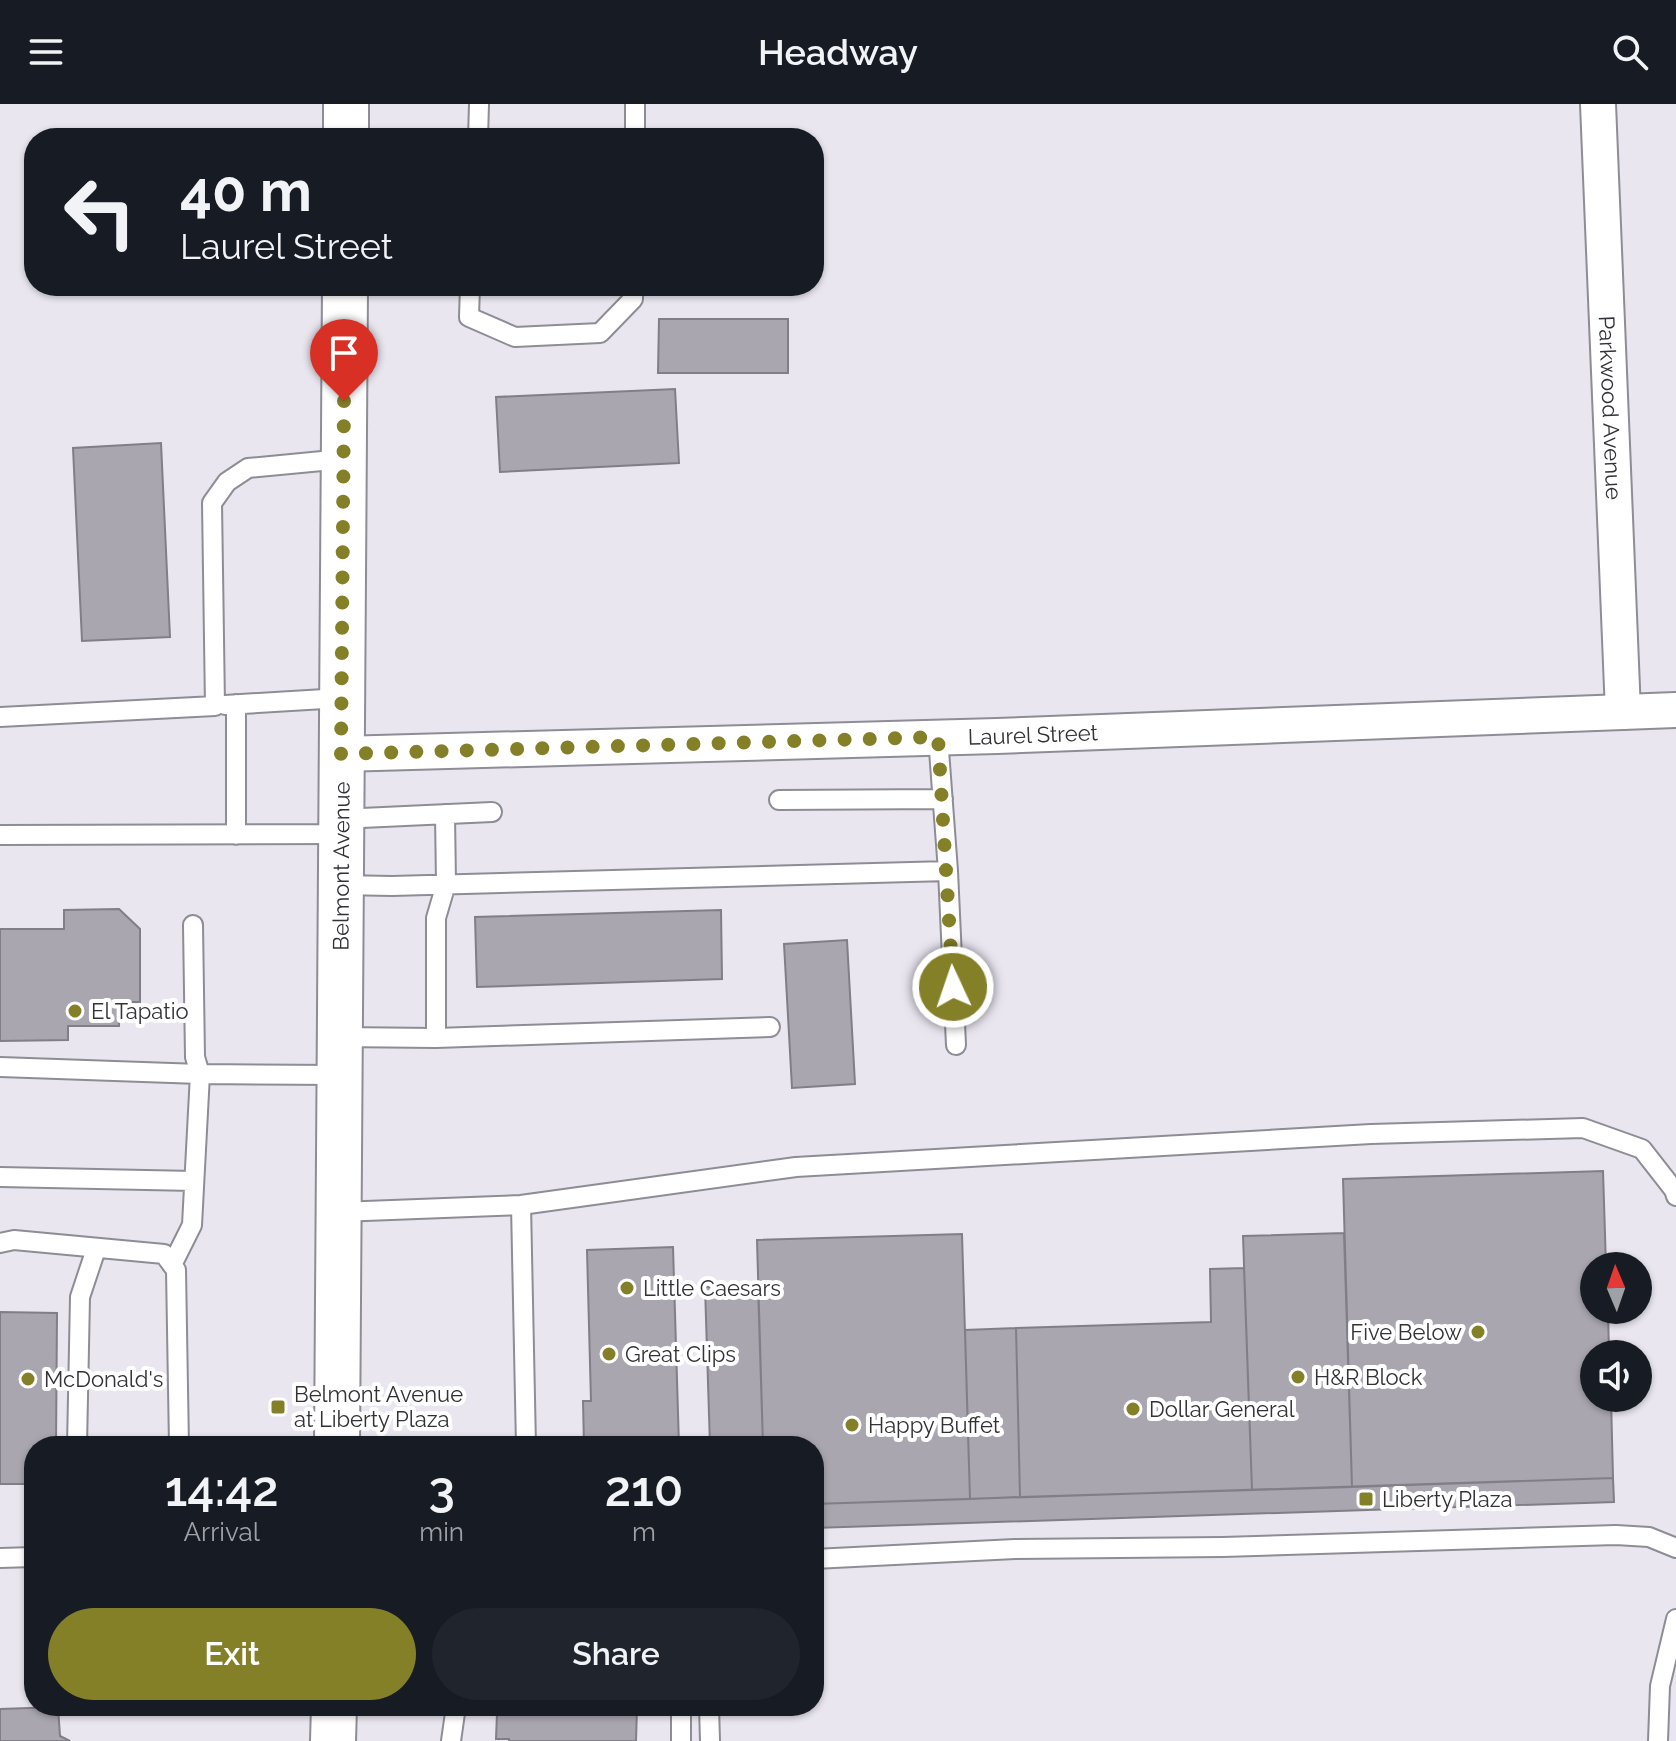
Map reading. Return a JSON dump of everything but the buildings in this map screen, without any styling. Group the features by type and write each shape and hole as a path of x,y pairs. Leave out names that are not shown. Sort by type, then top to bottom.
{"main road":[{"path":"346,104 346,128"},
{"name":"Belmont Avenue","path":"337,1436 345,296"},
{"path":"333,1741 334,1716"}],"street":[{"name":"Parkwood Avenue","path":"1598,104 1623,712"},
{"name":"Laurel Street","path":"341,754 938,737 1676,710"}],"lane":[{"path":"478,128 479,104"},
{"path":"635,104 635,128"},
{"path":"470,296 469,317 515,337 600,333 633,296"},
{"path":"215,706 212,503 227,482 248,468 343,459"},
{"path":"0,717 341,698"},
{"path":"236,704 236,835"},
{"path":"938,737 956,1045"},
{"path":"779,800 943,799"},
{"path":"0,835 236,835 492,812"},
{"path":"436,1038 436,918 446,884 445,814"},
{"path":"340,885 948,871"},
{"path":"172,1265 192,1225 200,1074 195,1057 193,925"},
{"path":"0,1067 200,1074 339,1056 436,1038 770,1027"},
{"path":"338,1212 521,1205 796,1167 1371,1134 1583,1128 1642,1149 1676,1196"},
{"path":"0,1177 194,1181"},
{"path":"521,1205 526,1436"},
{"path":"0,1243 14,1240 164,1254 176,1270 179,1436"},
{"path":"77,1436 80,1297 96,1249"},
{"path":"824,1559 1015,1549 1223,1547 1616,1535 1649,1537 1676,1548"},
{"path":"0,1558 24,1557"},
{"path":"1664,1739 1660,1686 1676,1619"},
{"path":"451,1741 455,1716"},
{"path":"681,1716 681,1741"},
{"path":"709,1716 710,1741"}],"place":[{"name":"El Tapatio","path":"75,1011"},
{"name":"Little Caesars","path":"627,1288"},
{"name":"Five Below","path":"1478,1332"},
{"name":"Great Clips","path":"609,1354"},
{"name":"H&R Block","path":"1298,1377"},
{"name":"McDonald's","path":"28,1379"},
{"name":"Belmont Avenue at Liberty Plaza","path":"278,1407"},
{"name":"Dollar General","path":"1133,1409"},
{"name":"Happy Buffet","path":"852,1425"},
{"name":"Liberty Plaza","path":"1366,1499"}],"route":[{"path":"344,401 341,754 938,737 953,987"}]}
